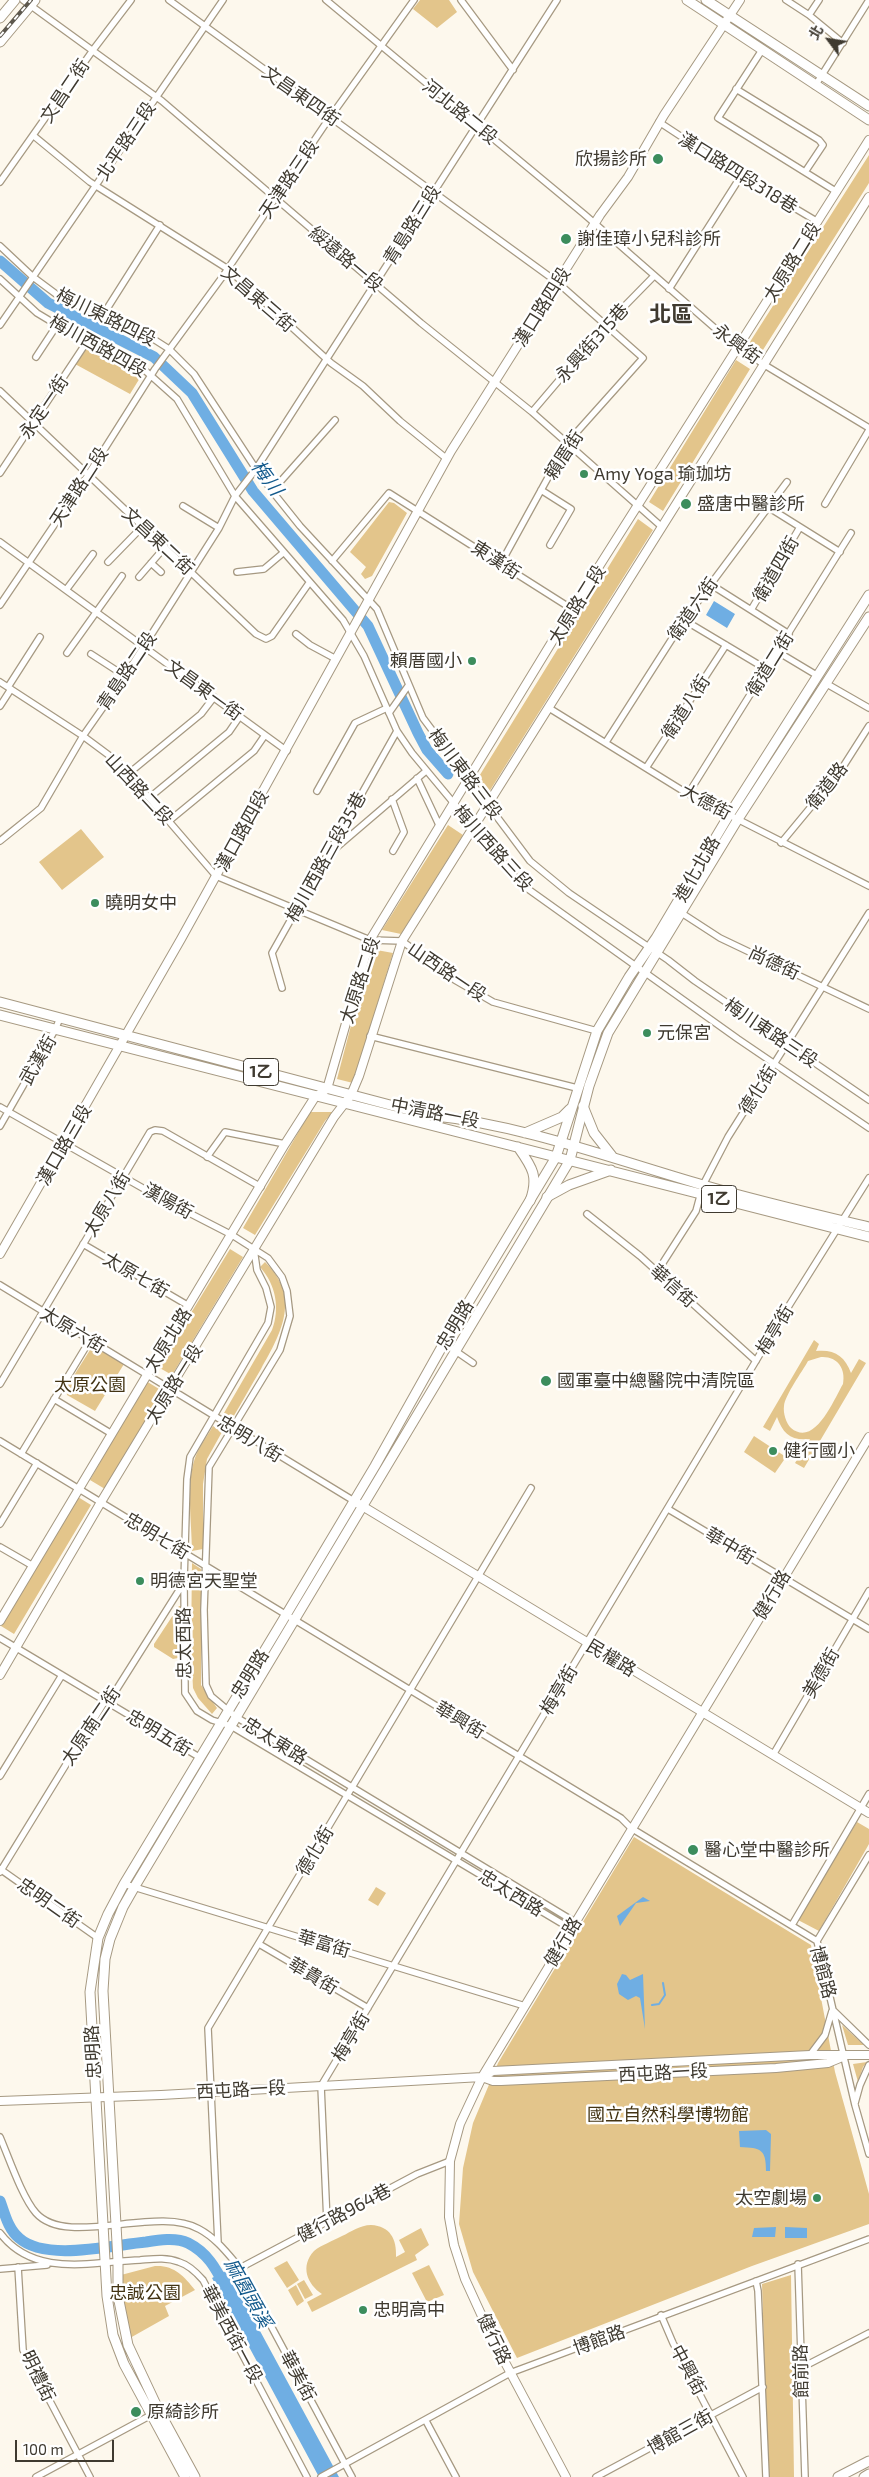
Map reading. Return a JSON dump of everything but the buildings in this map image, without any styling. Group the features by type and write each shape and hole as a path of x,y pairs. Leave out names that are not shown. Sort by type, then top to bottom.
{"main road":[{"path":"0,18 15,0"},
{"path":"686,0 869,120"},
{"path":"706,0 869,106"},
{"path":"0,42 30,2"},
{"name":"進化北路","path":"570,1160 583,1106 608,1034 645,971 653,951 729,814 869,595"},
{"name":"進化北路","path":"556,1157 570,1109 597,1031 637,965 653,951 680,912 738,819 828,684 869,617"},
{"name":"中清路一段","path":"0,1002 428,1115 464,1118 560,1142 612,1156 702,1190"},
{"name":"中清路一段","path":"0,1015 518,1148 840,1224 869,1227"},
{"path":"583,1106 594,1133 612,1156"},
{"path":"524,1133 562,1117 570,1109"},
{"path":"518,1148 532,1166 536,1185 530,1201"},
{"name":"忠明路","path":"105,2261 90,1992 98,1938 124,1884 354,1501 444,1343 556,1157"},
{"name":"忠明路","path":"118,2260 107,2097 103,1991 104,1959 123,1907 570,1160"},
{"path":"548,1197 569,1185 611,1170"},
{"name":"中清路一段","path":"840,1224 869,1236"},
{"path":"118,2260 118,2296 128,2345 185,2477"},
{"path":"105,2261 106,2296 113,2336 124,2364 195,2477"},
{"path":"838,2477 869,2461"},
{"path":"864,2477 869,2474"}],"street":[{"name":"文昌二街","path":"0,182 93,50 131,0"},
{"name":"文昌東四街","path":"168,0 557,282 643,358"},
{"name":"北平路三段","path":"0,325 223,0"},
{"name":"河北路二段","path":"326,0 380,47 595,223"},
{"name":"天津路三段","path":"156,367 228,269 331,117 414,0"},
{"path":"461,0 513,70"},
{"name":"青島路三段","path":"240,490 256,469 557,0"},
{"name":"漢口路四段","path":"126,1035 287,750 352,628 447,458 557,282 595,223 628,177 660,122 740,0"},
{"path":"786,0 809,15 843,43"},
{"path":"809,15 819,0"},
{"path":"815,86 869,0"},
{"name":"綏遠路一段","path":"30,2 156,96 275,199 376,282 421,323 532,412 638,508 662,527"},
{"path":"762,50 718,118 837,192"},
{"path":"736,89 819,140 823,145 805,172"},
{"name":"漢口路四段318巷","path":"660,122 741,176 818,222"},
{"name":"文昌東三街","path":"34,136 96,186 228,269 326,359 362,386 413,432 447,458"},
{"name":"太原路二段","path":"326,1089 370,940 572,610 869,140"},
{"path":"669,289 741,176"},
{"name":"太原路二段","path":"351,1095 359,1076 370,1036 402,941 869,197"},
{"name":"永興街","path":"595,223 738,347 869,429"},
{"path":"103,315 160,225"},
{"name":"梅川東路四段","path":"0,246 31,280 72,304 133,326 169,349 204,386 256,469"},
{"name":"永興街315巷","path":"532,412 606,326 654,276"},
{"name":"梅川西路四段","path":"0,279 19,298 58,325 140,366 177,399 187,412 235,496"},
{"path":"36,356 58,325"},
{"name":"永定一街","path":"0,473 88,340"},
{"name":"賴厝街","path":"501,563 567,443 643,358"},
{"name":"天津路二段","path":"0,605 88,475 156,367"},
{"name":"文昌東二街","path":"0,391 256,634 266,639 272,636 309,583"},
{"path":"272,491 335,420"},
{"path":"825,504 869,429"},
{"name":"梅川東路三段","path":"256,469 300,526 367,602 377,609 407,688 423,718 537,869 869,1100"},
{"name":"衛道六街","path":"606,742 684,620 787,482"},
{"name":"青島路二段","path":"0,841 41,808 82,736 144,647 219,528 240,490"},
{"path":"541,490 572,509 550,545"},
{"name":"東漢街","path":"332,561 389,493 572,610"},
{"name":"梅川西路三段","path":"235,496 309,583 352,628 397,730 454,805 521,884 869,1128"},
{"path":"183,506 219,528"},
{"path":"768,507 840,552"},
{"path":"108,562 143,526"},
{"name":"衛道四街","path":"752,610 800,527"},
{"name":"衛道二街","path":"688,794 852,534"},
{"name":"文昌東一街","path":"0,542 287,750"},
{"path":"139,577 165,548"},
{"path":"237,572 264,569 283,553"},
{"path":"66,590 93,554"},
{"path":"151,563 161,572"},
{"path":"67,653 122,576"},
{"path":"710,584 789,634"},
{"path":"684,620 766,669"},
{"path":"296,634 310,645 336,659"},
{"path":"0,706 40,638"},
{"name":"衛道八街","path":"646,768 726,645"},
{"path":"778,652 818,676"},
{"path":"91,654 125,676"},
{"name":"山西路二段","path":"0,682 118,762 216,876"},
{"path":"828,684 869,708"},
{"path":"317,791 356,723 389,711 407,688"},
{"path":"128,774 202,714 214,697"},
{"name":"大德街","path":"549,708 688,794 781,843 869,886"},
{"path":"149,798 229,732 240,716"},
{"name":"衛道路","path":"781,843 838,773 869,726"},
{"name":"梅川西路三段35巷","path":"282,988 272,953 397,730"},
{"path":"169,821 254,751 265,735"},
{"path":"327,856 426,770"},
{"name":"梅川西路三段","path":"417,778 440,827"},
{"path":"392,799 404,832 393,851"},
{"name":"山西路一段","path":"216,876 370,940 402,941 455,980 492,1002 597,1031"},
{"name":"尚德街","path":"680,912 720,938 869,1009"},
{"name":"德化街","path":"656,1272 692,1218 702,1190 728,1138 869,913"},
{"name":"武漢街","path":"0,1126 60,1018"},
{"name":"漢口路三段","path":"0,1254 126,1035"},
{"path":"370,1036 577,1088"},
{"name":"太原北路","path":"0,1621 78,1487 112,1434 285,1144 315,1097 326,1089"},
{"name":"太原路一段","path":"0,1675 101,1502 254,1249 334,1117 351,1095"},
{"name":"漢陽街","path":"0,1107 232,1235"},
{"name":"太原八街","path":"0,1384 150,1132 155,1130 163,1131 261,1187"},
{"path":"207,1157 225,1132 285,1144"},
{"name":"梅亭街","path":"321,2086 756,1361 869,1178"},
{"name":"華信街","path":"587,1214 656,1272 756,1361"},
{"path":"232,1235 254,1249"},
{"name":"太原七街","path":"83,1244 189,1306"},
{"name":"忠太西路","path":"254,1249 257,1270 266,1288 271,1307 268,1323 190,1457 187,1479 184,1582 185,1693 197,1711 220,1723 231,1726 571,1929"},
{"name":"忠太東路","path":"254,1249 268,1258 282,1277 287,1291 290,1316 280,1350 209,1467 205,1566 206,1685 211,1696 236,1717 575,1922"},
{"name":"太原六街","path":"0,1286 147,1375"},
{"path":"21,1454 90,1340"},
{"path":"444,1343 473,1362"},
{"name":"忠明八街","path":"147,1375 213,1417 354,1501"},
{"path":"54,1399 112,1434"},
{"name":"健行路","path":"566,2477 510,2372 469,2288 455,2251 449,2217 450,2161 460,2124 482,2077 524,2006 783,1578 867,1446 869,1436"},
{"name":"忠明七街","path":"0,1441 286,1615"},
{"path":"0,1524 37,1463"},
{"name":"德化街","path":"218,2243 208,2028 531,1488"},
{"name":"民權路","path":"354,1501 477,1578 869,1813"},
{"name":"華中街","path":"668,1508 869,1629"},
{"path":"0,1547 33,1566"},
{"name":"太原南二街","path":"0,1870 105,1701 113,1695 143,1650 184,1582"},
{"name":"美德街","path":"773,1755 869,1591"},
{"name":"華興街","path":"286,1615 621,1818 631,1828"},
{"name":"忠明五街","path":"0,1638 199,1757"},
{"path":"0,1776 62,1675"},
{"path":"792,1925 869,1794"},
{"name":"博館路","path":"631,1828 817,1940 843,2056 869,2154"},
{"path":"817,1940 869,1855"},
{"name":"忠明二街","path":"0,1870 98,1938"},
{"name":"華富街","path":"124,1884 524,2006"},
{"name":"華貴街","path":"259,1944 368,2008"},
{"path":"810,2055 825,2035 832,2010 869,2045"},
{"name":"西屯路一段","path":"482,2077 492,2071 810,2055 869,2055"},
{"name":"西屯路一段","path":"0,2101 96,2098 482,2077 493,2081 501,2081 776,2068 828,2063 843,2056"},
{"path":"855,2105 860,2085 869,2066"},
{"path":"321,2086 327,2222"},
{"name":"華美街","path":"0,2137 27,2198 40,2217 54,2225 102,2230 167,2221 184,2223 198,2229 218,2243 240,2268 343,2466 352,2477"},
{"name":"健行路964巷","path":"240,2268 417,2174 450,2161"},
{"name":"華美西街一段","path":"0,2233 8,2243 26,2256 54,2265 118,2260 169,2259 192,2268 203,2280 307,2477"},
{"name":"博館路","path":"321,2477 510,2372 631,2329 662,2315 869,2239"},
{"name":"館前路","path":"798,2264 805,2477"},
{"path":"0,2268 54,2265"},
{"name":"明禮街","path":"18,2267 23,2350 90,2477"},
{"path":"756,2281 763,2387 766,2477"},
{"name":"中興街","path":"662,2315 673,2343 743,2477"},
{"path":"802,2368 869,2333"},
{"name":"博館三街","path":"596,2477 763,2387"},
{"path":"36,2477 156,2413"},
{"path":"426,2420 456,2477"},
{"path":"760,2477 765,2465"}],"green space":[{"path":"420,0 449,0 457,12 437,28 413,9"},
{"path":"869,155 869,183 761,353 748,345"},
{"path":"89,343 143,373 130,394 75,364"},
{"path":"736,360 750,369 663,511 649,502"},
{"path":"389,502 394,503 407,513 372,576 365,579 361,574 366,567 350,552"},
{"path":"638,519 653,530 484,800 478,778"},
{"path":"448,825 463,835 401,934 382,930"},
{"path":"81,829 104,857 62,890 39,862"},
{"path":"371,949 393,953 353,1083 337,1079"},
{"path":"310,1112 333,1112 325,1121 255,1235 243,1228"},
{"path":"230,1249 243,1257 172,1375 158,1367"},
{"path":"265,1262 276,1275 283,1288 285,1301 284,1315 276,1342 232,1419 224,1413 272,1330 276,1313 273,1289 260,1267"},
{"path":"814,1340 819,1344 816,1351 828,1351 838,1355 846,1362 851,1373 859,1359 866,1363 804,1468 795,1463 810,1439 798,1439 789,1435 782,1428 777,1417 770,1431 763,1427","holes":["827,1357 836,1361 842,1368 843,1384 829,1410 816,1427 808,1432 800,1432 791,1428 786,1421 784,1412 785,1401 808,1361"]},
{"name":"太原公園","path":"97,1348 124,1364 95,1411 67,1395 66,1388 90,1350"},
{"path":"146,1381 164,1392 105,1489 90,1480"},
{"path":"213,1426 222,1432 207,1459 203,1484 203,1549 192,1551 191,1475 200,1446"},
{"path":"754,1436 786,1457 775,1473 744,1452"},
{"path":"78,1497 91,1505 14,1634 1,1626"},
{"path":"192,1563 201,1569 201,1685 217,1708 212,1714 198,1698 193,1688 191,1648"},
{"path":"179,1606 181,1606 178,1658 173,1659 154,1647 154,1644"},
{"path":"857,1822 869,1829 869,1844 819,1931 798,1920"},
{"name":"國立自然科學博物館","path":"634,1837 811,1945 835,2072 869,2194 869,2224 752,2266 517,2358 473,2272 459,2224 463,2168 473,2123 498,2063"},
{"path":"376,1887 386,1893 378,1906 368,1900"},
{"path":"842,2025 864,2045 848,2045"},
{"path":"867,2062 863,2067 858,2082 853,2064"},
{"path":"371,2225 388,2231 394,2239 396,2257 405,2252 399,2240 421,2228 429,2245 415,2255 417,2260 312,2312 307,2302 322,2294 312,2285 306,2269 307,2263 314,2251 359,2227"},
{"path":"287,2261 299,2280 287,2288 274,2268"},
{"path":"429,2265 444,2295 427,2302 412,2273"},
{"name":"忠誠公園","path":"155,2266 168,2267 178,2272 195,2290 165,2306 169,2316 130,2338 123,2309 121,2275"},
{"path":"791,2275 794,2477 768,2477 762,2284"},
{"path":"304,2280 313,2295 305,2299 297,2284"},
{"path":"296,2285 304,2301 297,2306 288,2290"}],"water":[{"path":"714,601 735,614 727,628 706,615"},
{"path":"643,1897 650,1901 636,1903 620,1926 617,1916"},
{"path":"622,1974 626,1975 630,1980 643,1974 645,2029 640,1998 636,1996 628,2000 619,1994 617,1984"},
{"path":"766,2130 771,2134 770,2171 766,2171 765,2158 761,2151 740,2147 739,2131"},
{"path":"776,2227 775,2237 752,2237 754,2228"},
{"path":"785,2227 807,2228 807,2238 785,2238"},
{"path":"227,2270 339,2477 319,2477 212,2278"}],"waterway":[{"name":"梅川","path":"0,261 48,303 154,357 192,393 253,491 368,626 427,750 448,774"},
{"path":"652,2005 659,2004 665,1995 663,1983"},
{"name":"麻園頭溪","path":"0,2201 12,2230 19,2238 31,2245 62,2251 161,2240 183,2241 195,2247 206,2257 215,2268 226,2288"}],"railway":[{"path":"0,36 31,0"}],"place":[{"name":"欣揚診所","path":"658,159"},
{"name":"謝佳璋小兒科診所","path":"566,239"},
{"name":"Amy Yoga 瑜珈坊","path":"584,474"},
{"name":"盛唐中醫診所","path":"686,504"},
{"name":"賴厝國小","path":"472,661"},
{"name":"曉明女中","path":"95,903"},
{"name":"元保宮","path":"647,1033"},
{"name":"國軍臺中總醫院中清院區","path":"546,1381"},
{"name":"健行國小","path":"773,1451"},
{"name":"明德宮天聖堂","path":"140,1581"},
{"name":"醫心堂中醫診所","path":"693,1850"},
{"name":"太空劇場","path":"817,2198"},
{"name":"忠明高中","path":"363,2310"},
{"name":"原綺診所","path":"136,2412"}],"district":[{"name":"北區","path":"671,315"}]}
